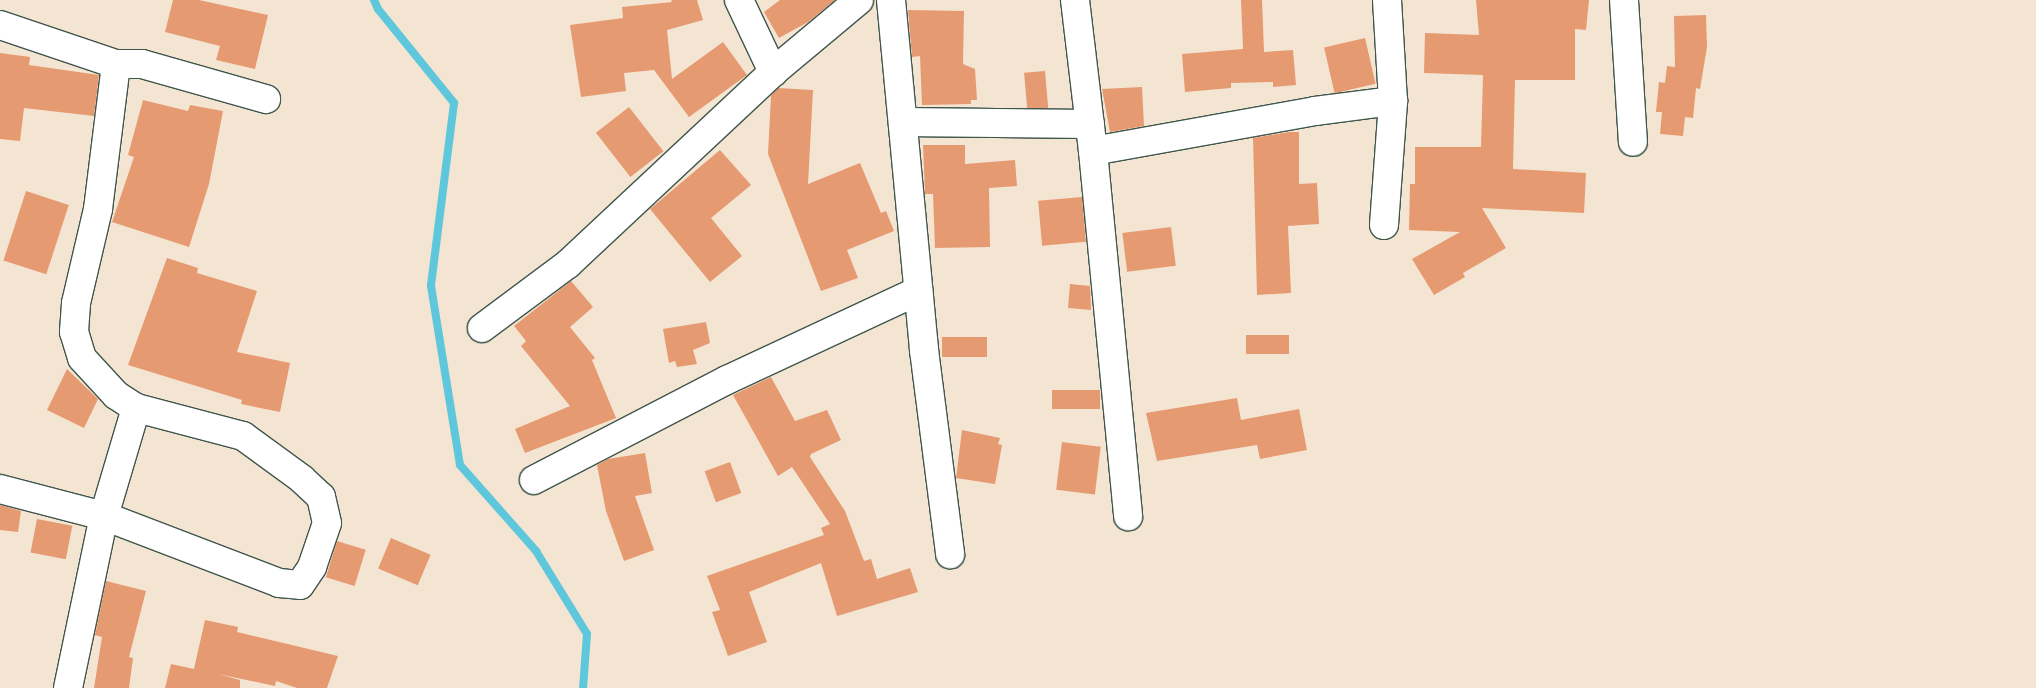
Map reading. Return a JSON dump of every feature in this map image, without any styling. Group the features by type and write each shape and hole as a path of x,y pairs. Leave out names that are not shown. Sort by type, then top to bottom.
{"street":[{"path":"739,0 773,72"},
{"path":"482,328 568,264 773,72 859,0"},
{"path":"891,0 904,122 918,291 950,554"},
{"path":"1075,0 1093,151 1128,516"},
{"path":"1384,225 1393,100 1387,0"},
{"path":"1624,0 1633,142"},
{"path":"0,25 116,64 142,64 266,99"},
{"path":"0,488 104,516 279,582 300,585 312,567 327,523 320,497 302,479 242,436 136,408 96,376 82,358 74,332 76,303 98,209 116,64"},
{"path":"1093,151 1315,111 1393,100"},
{"path":"904,122 1090,124"},
{"path":"534,480 727,380 918,291"},
{"path":"68,688 104,516 136,408"}],"building":[{"path":"173,0 199,0 268,15 255,69 216,60 220,46 165,32"},
{"path":"671,0 697,0 703,20 667,30 672,79 723,42 747,75 689,117 654,70 624,73 626,91 581,97 570,25 623,18 622,7 672,2"},
{"path":"780,0 835,0 808,22 779,38 764,12"},
{"path":"1241,0 1262,0 1264,52 1293,50 1296,85 1273,87 1273,82 1231,83 1231,88 1185,92 1182,54 1243,49"},
{"path":"1476,0 1589,0 1586,30 1575,29 1575,80 1515,80 1513,169 1586,173 1584,213 1482,208 1506,248 1463,273 1465,277 1434,295 1412,259 1460,232 1409,230 1410,184 1415,184 1415,147 1481,147 1483,75 1424,73 1425,33 1479,35"},
{"path":"908,10 964,11 963,64 975,69 977,100 971,100 971,104 922,105 920,56 912,57"},
{"path":"1706,15 1707,47 1700,89 1696,88 1693,118 1685,117 1683,136 1660,134 1662,112 1656,112 1659,82 1665,83 1667,66 1675,67 1674,16"},
{"path":"1365,38 1376,84 1335,93 1324,47"},
{"path":"0,53 30,57 29,65 99,75 94,116 24,108 20,141 0,139"},
{"path":"1045,71 1048,108 1027,110 1024,73"},
{"path":"1142,87 1144,126 1110,132 1102,89"},
{"path":"778,88 813,90 808,184 860,163 881,213 886,211 894,231 847,250 858,278 821,291 768,154 771,96"},
{"path":"143,100 188,111 190,105 223,111 209,184 189,247 112,222 134,157 128,155"},
{"path":"629,107 663,151 630,177 596,133"},
{"path":"1299,132 1299,184 1317,183 1319,224 1288,226 1291,293 1257,295 1253,138"},
{"path":"923,145 965,145 965,164 1015,160 1017,186 989,188 990,247 935,248 933,194 925,194"},
{"path":"720,150 751,185 711,218 742,256 710,282 650,209"},
{"path":"26,191 69,205 46,274 3,260"},
{"path":"1082,197 1086,242 1042,246 1038,201"},
{"path":"1171,227 1176,266 1127,272 1122,233"},
{"path":"167,258 198,268 197,273 257,291 237,352 290,363 280,412 241,404 242,400 128,365"},
{"path":"571,281 593,307 570,327 595,358 592,360 616,418 525,453 515,429 570,406 521,346 526,341 514,326"},
{"path":"1070,284 1090,286 1091,310 1068,308"},
{"path":"706,322 710,343 693,350 697,364 677,367 675,361 669,363 663,329"},
{"path":"1246,335 1289,335 1289,354 1246,354"},
{"path":"942,337 987,337 987,357 942,357"},
{"path":"67,369 98,399 84,428 47,410"},
{"path":"771,377 795,421 827,410 841,440 811,454 810,457 845,511 864,561 871,559 877,579 910,568 918,592 837,616 821,563 749,592 767,642 728,656 712,612 720,610 707,576 824,535 821,528 830,524 792,467 778,476 733,395"},
{"path":"1052,390 1100,390 1100,409 1052,409"},
{"path":"1237,398 1241,420 1299,409 1307,450 1260,459 1257,445 1157,461 1146,413"},
{"path":"962,430 1000,438 998,444 1002,445 995,484 956,478"},
{"path":"1062,442 1101,447 1095,494 1056,490"},
{"path":"645,453 652,493 635,496 654,550 624,561 606,511 597,465 608,459"},
{"path":"730,462 741,493 716,502 705,471"},
{"path":"0,505 21,511 18,532 0,530"},
{"path":"37,519 72,526 66,559 31,552"},
{"path":"391,538 431,555 418,585 378,568"},
{"path":"337,541 366,550 355,586 326,577"},
{"path":"106,581 146,591 129,657 133,658 129,688 94,688 102,637 95,635"},
{"path":"205,620 238,627 237,632 338,656 327,688 297,688 276,681 275,686 218,674 240,680 240,688 165,688 171,664 194,669"}],"waterway":[{"path":"374,0 378,9 454,103 431,286 460,465 536,551 587,634 583,688"}]}
